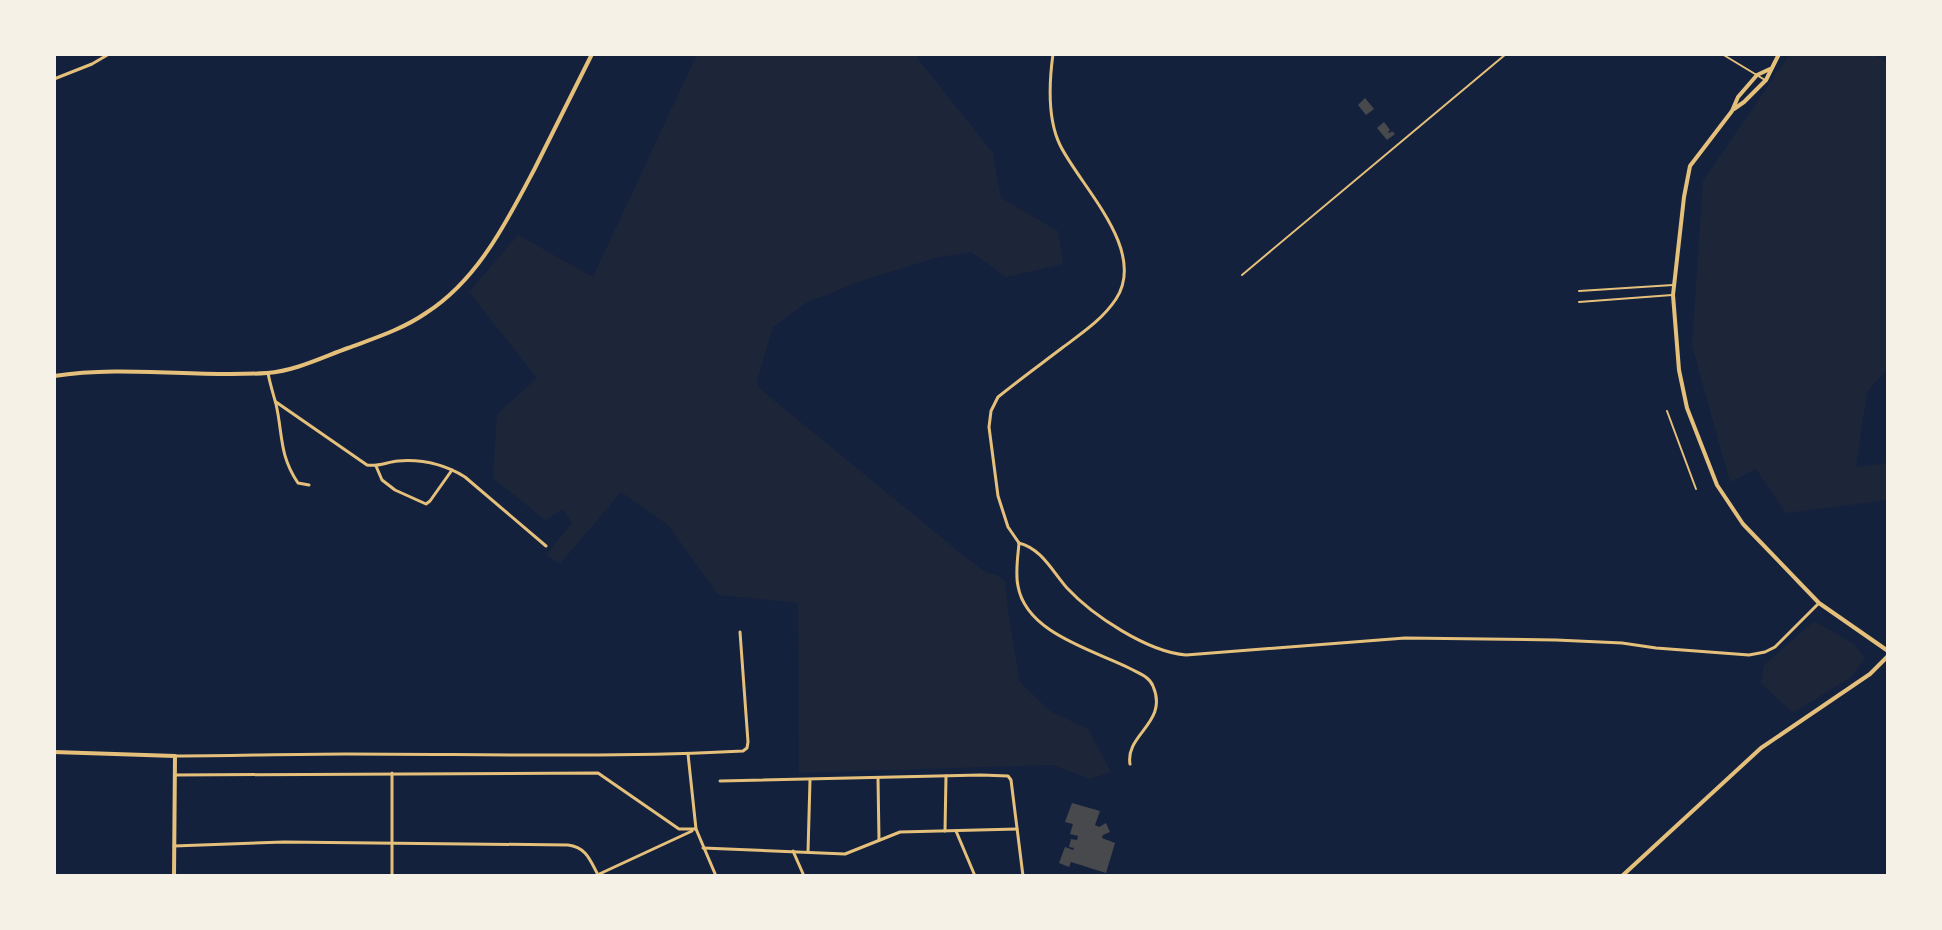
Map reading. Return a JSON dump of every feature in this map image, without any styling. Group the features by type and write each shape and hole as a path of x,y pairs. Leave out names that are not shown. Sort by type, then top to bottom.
{"street":[{"path":"54,79 109,54"},
{"path":"54,376 82,371 268,373 303,365 413,321 442,302 462,283 499,235 592,54"},
{"path":"1053,54 1050,98 1053,124 1060,144 1116,237 1123,255 1125,273 1118,296 1099,320 998,397 991,411 989,427 998,496 1008,527 1019,543 1018,587 1025,605 1048,629 1071,643 1146,677 1153,684 1156,700 1153,720 1137,738 1129,756 1130,764"},
{"path":"1732,111 1766,80 1779,54"},
{"path":"1622,876 1761,748 1870,674 1888,654 1819,603 1743,524 1717,485 1687,408 1679,370 1673,285 1690,166 1732,111 1738,97 1757,75 1770,69"},
{"path":"268,373 288,469 298,483 309,485"},
{"path":"276,402 367,465 395,461 435,462 452,469 546,546"},
{"path":"376,466 382,480 395,490 426,504 452,469"},
{"path":"1019,543 1034,548 1084,604 1136,639 1186,655 1405,638 1622,643 1749,655 1775,647 1819,603"},
{"path":"54,752 175,756 688,754 743,751 748,742 740,632"},
{"path":"688,754 696,829 716,876"},
{"path":"174,876 175,756"},
{"path":"392,773 392,876"},
{"path":"175,775 598,773 679,829 696,829"},
{"path":"945,831 946,776"},
{"path":"720,781 1009,777 1023,876"},
{"path":"878,778 879,840"},
{"path":"808,853 810,780"},
{"path":"174,846 284,842 574,846 587,854 597,875 696,829"},
{"path":"703,848 845,854 900,832 1017,829"},
{"path":"956,831 975,876"},
{"path":"793,851 804,876"}],"lane":[{"path":"1242,275 1506,54"},
{"path":"1722,54 1766,80"},
{"path":"1579,291 1673,285"},
{"path":"1579,302 1673,295"},
{"path":"1667,411 1696,489"}],"shaded area":[{"path":"697,54 918,54 918,59 993,153 1001,198 1058,231 1063,264 1006,277 971,252 935,258 861,281 806,303 773,327 757,381 759,388 969,560 1005,581 1020,682 1050,711 1088,729 1111,772 1090,779 1053,765 799,773 798,603 718,595 668,525 621,492 560,564 546,555 572,523 563,509 545,520 493,478 497,414 537,378 469,292 518,235 593,277"},
{"path":"1790,54 1874,54 1888,64 1888,368 1867,392 1856,467 1888,463 1888,500 1786,513 1756,469 1730,482 1692,346 1703,181"},
{"path":"1814,621 1854,644 1865,658 1851,677 1793,713 1761,683 1764,665"}],"building":[{"path":"1365,98 1374,109 1366,115 1358,105"},
{"path":"1384,122 1390,130 1388,132 1395,134 1387,140 1377,128"},
{"path":"1072,803 1100,811 1095,825 1099,827 1106,823 1110,832 1102,838 1115,843 1106,873 1071,862 1069,867 1059,863 1065,847 1073,850 1069,847 1071,839 1077,840 1078,836 1070,834 1073,824 1065,822"}]}
